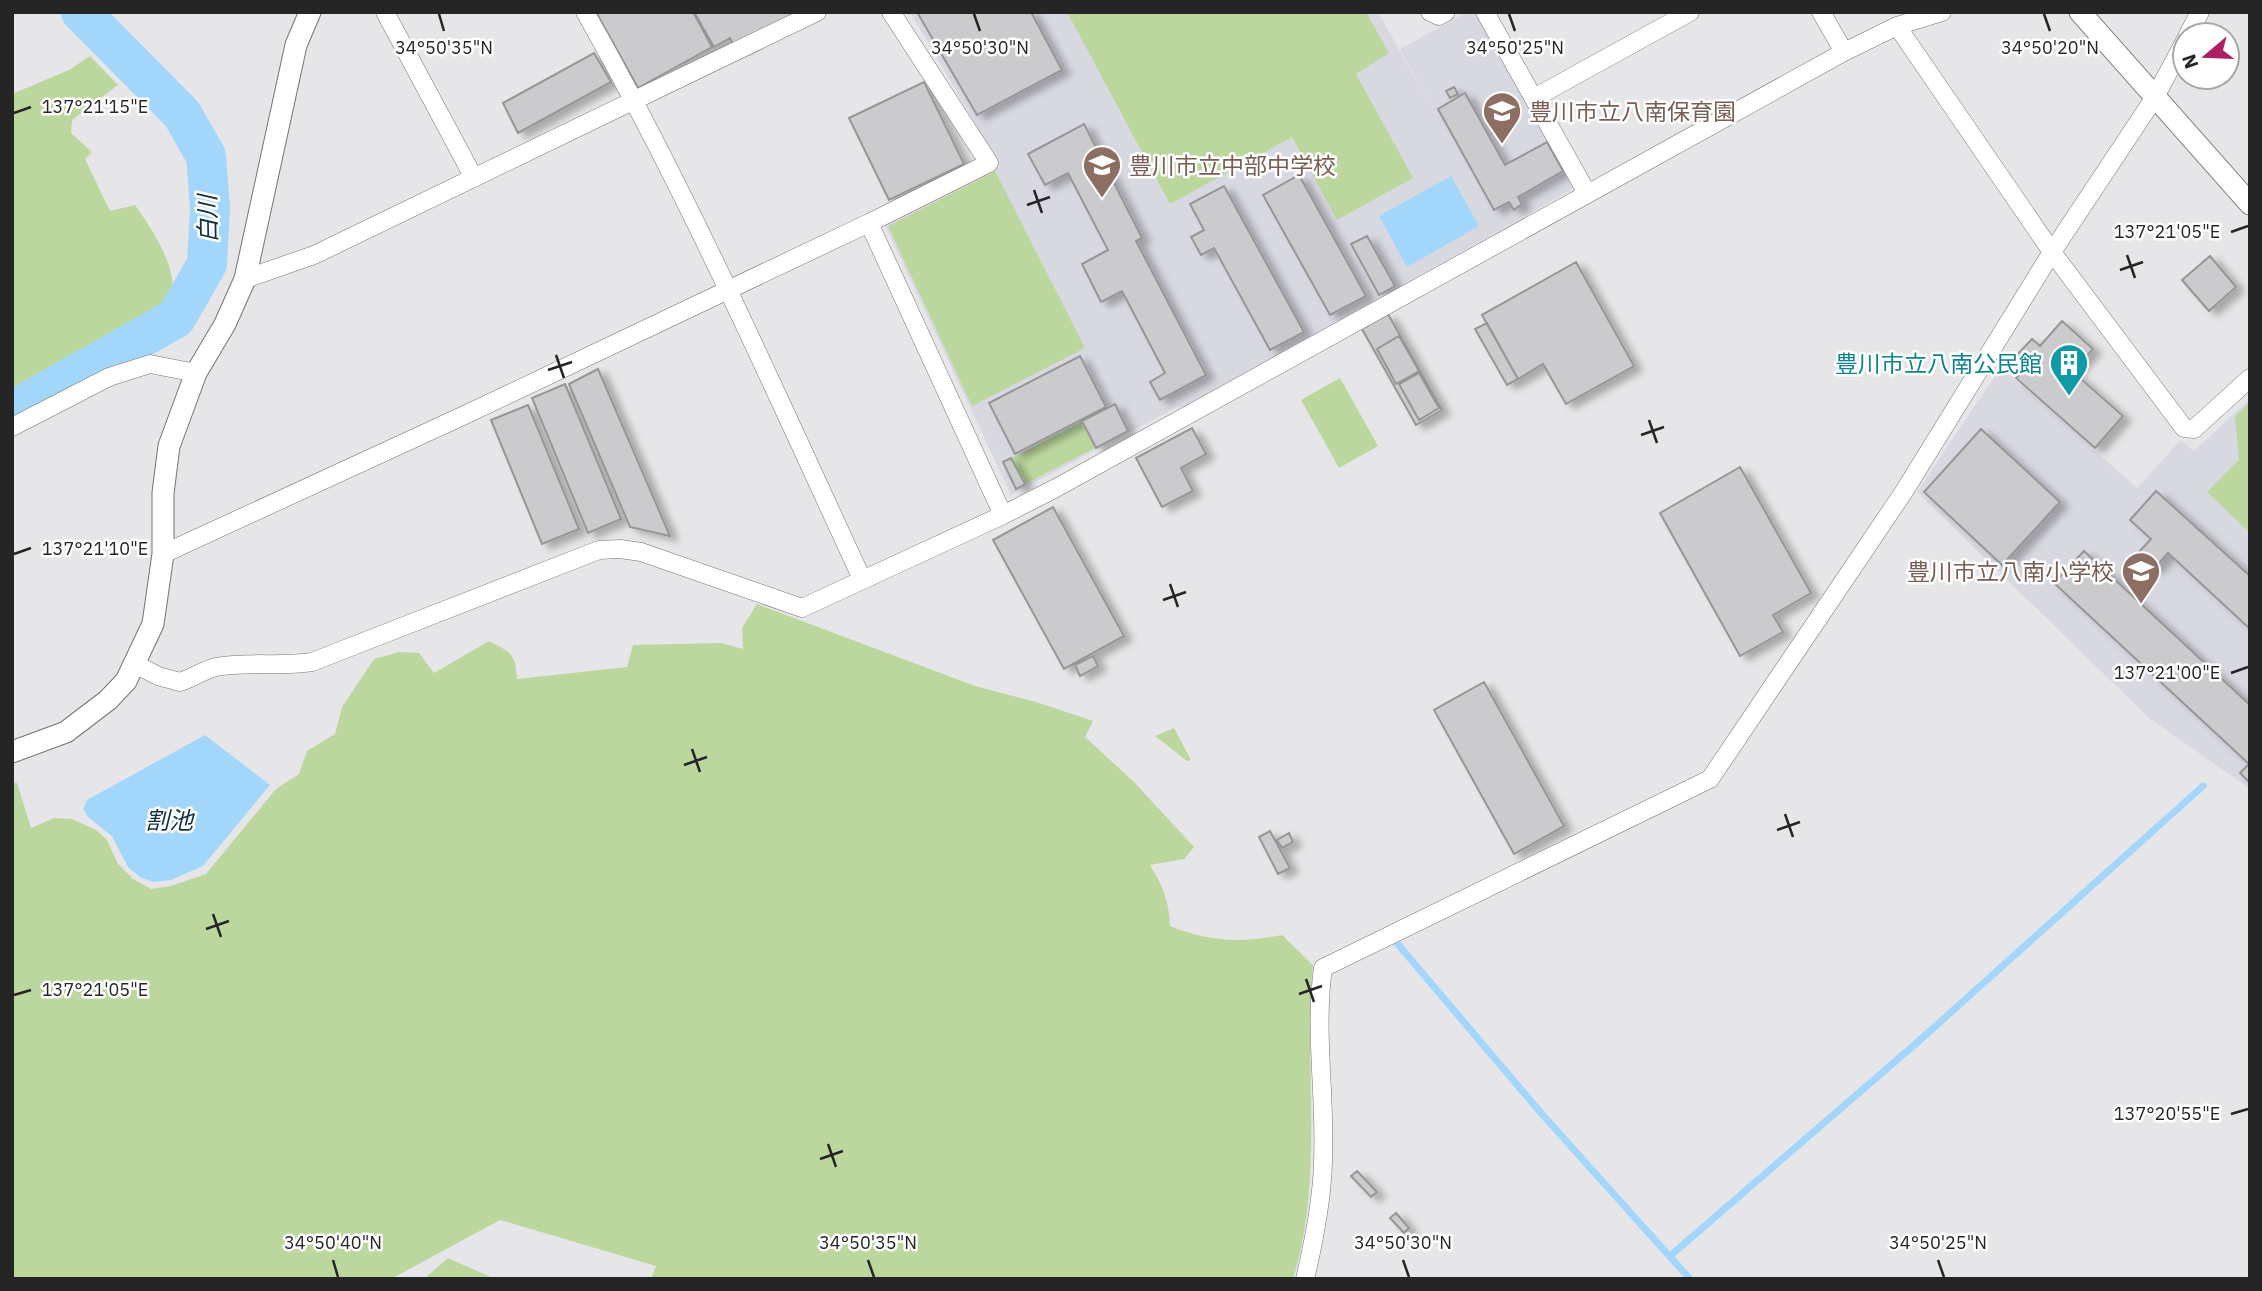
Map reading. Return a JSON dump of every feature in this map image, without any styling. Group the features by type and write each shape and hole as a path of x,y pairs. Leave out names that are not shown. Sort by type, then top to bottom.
{"street":[{"path":"12,752 65,732 108,700 126,681 153,624 163,554 163,493 169,446 196,373 225,324 245,279 296,45 310,12"},
{"path":"385,12 474,178"},
{"path":"585,12 635,99 728,290 862,579"},
{"path":"245,279 314,255 817,12"},
{"path":"163,554 469,413 989,163 891,12"},
{"path":"1430,12 1439,16 1446,12"},
{"path":"1485,12 1587,193"},
{"path":"1534,97 1690,12"},
{"path":"1821,12 1844,52"},
{"path":"135,664 180,682 212,668 230,665 295,665 312,662 598,550 641,552 802,608 1003,515 1431,282 1844,52 1897,26 1942,12"},
{"path":"2080,12 2250,204"},
{"path":"1897,26 2052,252 2184,428 2194,429 2250,378"},
{"path":"1305,1279 1313,1248 1323,1162 1318,999 1323,968 1710,779 1905,490 2052,252 2155,97 2171,67"},
{"path":"869,223 1003,515"},
{"path":"12,427 109,377 150,364 196,373"}],"shaded area":[{"path":"910,12 1378,12 1433,110 1400,49 1468,12 1476,12 1575,188 1185,407 1177,407 1011,495 885,225 1000,166"},
{"name":"豊川市立八南小学校","path":"2001,367 2137,488 2181,440 2194,451 2250,399 2250,789 2149,718 1917,492"}],"green space":[{"path":"1067,12 1366,12 1389,53 1356,74 1413,178 1337,220 1292,137 1170,204"},
{"path":"90,56 118,85 72,120 71,133 92,152 85,159 110,211 135,205 150,227 170,268 172,295 166,308 155,318 12,404 12,94 69,70"},
{"path":"995,171 1085,348 972,406 888,226"},
{"path":"1340,378 1378,446 1339,468 1301,400"},
{"path":"2250,402 2250,533 2207,492 2239,460 2235,416"},
{"path":"1081,422 1095,448 1025,484 1012,458"},
{"path":"757,604 975,686 1093,721 1085,737 1134,782 1194,847 1184,859 1150,865 1164,894 1170,926 1225,940 1282,935 1313,965 1310,1044 1311,1162 1303,1240 1293,1279 651,1279 656,1266 500,1220 391,1279 12,1279 12,783 17,783 31,828 54,818 72,819 96,830 107,840 118,864 133,879 151,889 171,886 206,874 276,789 299,774 307,751 335,734 342,707 374,659 399,652 419,653 434,673 489,641 511,655 517,679 627,667 633,645 721,643 743,649 742,628"},
{"path":"1174,728 1191,760 1187,761 1155,736"},
{"path":"448,1258 495,1279 424,1279"}],"water":[{"path":"1451,176 1479,226 1407,267 1379,216"},
{"name":"割池","path":"205,735 270,785 203,866 171,880 154,882 140,877 128,867 112,836 89,818 83,809 87,800"}],"building":[{"path":"596,12 693,12 712,47 638,88"},
{"path":"694,12 801,12 736,49 730,38 714,47"},
{"path":"917,12 1031,12 1062,70 977,115"},
{"path":"594,53 611,82 518,133 503,103"},
{"path":"924,82 964,164 889,200 849,118"},
{"path":"1454,87 1458,94 1450,98 1446,91"},
{"path":"1465,93 1505,165 1547,142 1563,171 1518,197 1522,204 1514,210 1509,202 1494,210 1438,109"},
{"path":"1084,124 1142,238 1136,241 1206,375 1160,400 1150,382 1165,373 1122,291 1101,302 1082,264 1108,250 1068,173 1045,185 1028,154"},
{"path":"1299,175 1366,296 1330,315 1263,195"},
{"path":"1224,186 1304,332 1270,350 1214,248 1201,255 1191,237 1204,230 1190,204"},
{"path":"1367,236 1395,286 1379,295 1351,244"},
{"path":"2210,256 2236,287 2209,311 2182,280"},
{"path":"1576,262 1634,366 1566,404 1543,364 1518,379 1482,315"},
{"path":"1388,314 1442,410 1416,425 1362,329"},
{"name":"豊川市立八南公民館","path":"2062,321 2093,349 2073,372 2123,416 2095,448 2016,378 2024,369 2013,359 2032,339 2040,346"},
{"path":"1487,323 1518,379 1507,385 1475,329"},
{"path":"1399,336 1419,371 1396,384 1377,349"},
{"path":"1080,356 1106,407 1015,454 989,403"},
{"path":"598,369 670,536 630,527 569,384"},
{"path":"1419,373 1439,408 1419,420 1399,384"},
{"path":"565,384 621,519 588,533 532,398"},
{"path":"1115,404 1128,431 1096,448 1082,421"},
{"path":"528,405 579,529 542,544 491,420"},
{"path":"1192,428 1206,454 1181,468 1193,491 1162,507 1136,458"},
{"path":"1981,429 2060,502 2002,565 1924,492"},
{"path":"1011,458 1025,484 1016,489 1003,462"},
{"path":"1740,467 1811,593 1773,615 1783,632 1740,656 1660,513"},
{"path":"2156,491 2250,576 2250,629 2168,553 2154,569 2137,554 2151,539 2130,520"},
{"path":"1053,507 1124,636 1064,669 993,540"},
{"path":"2084,551 2250,705 2250,783 2240,773 2249,764 2054,583"},
{"path":"1093,656 1098,666 1080,676 1075,665"},
{"path":"1484,682 1564,826 1514,854 1434,710"},
{"path":"1270,831 1290,868 1278,874 1259,837"},
{"path":"1289,833 1293,842 1282,848 1277,840"},
{"path":"1357,1171 1377,1192 1371,1197 1351,1176"},
{"path":"1396,1213 1409,1228 1404,1233 1390,1218"}],"waterway":[{"name":"白川","path":"12,411 176,318 207,264 210,208 206,156 182,114 81,12"},
{"path":"1670,1256 1920,1040 2203,786"},
{"path":"1396,942 1541,1113 1690,1279"}],"place":[{"name":"豊川市立八南保育園","path":"1502,145"},
{"name":"豊川市立中部中学校","path":"1102,199"},
{"name":"豊川市立八南公民館","path":"2069,397"},
{"name":"豊川市立八南小学校","path":"2141,605"}]}
